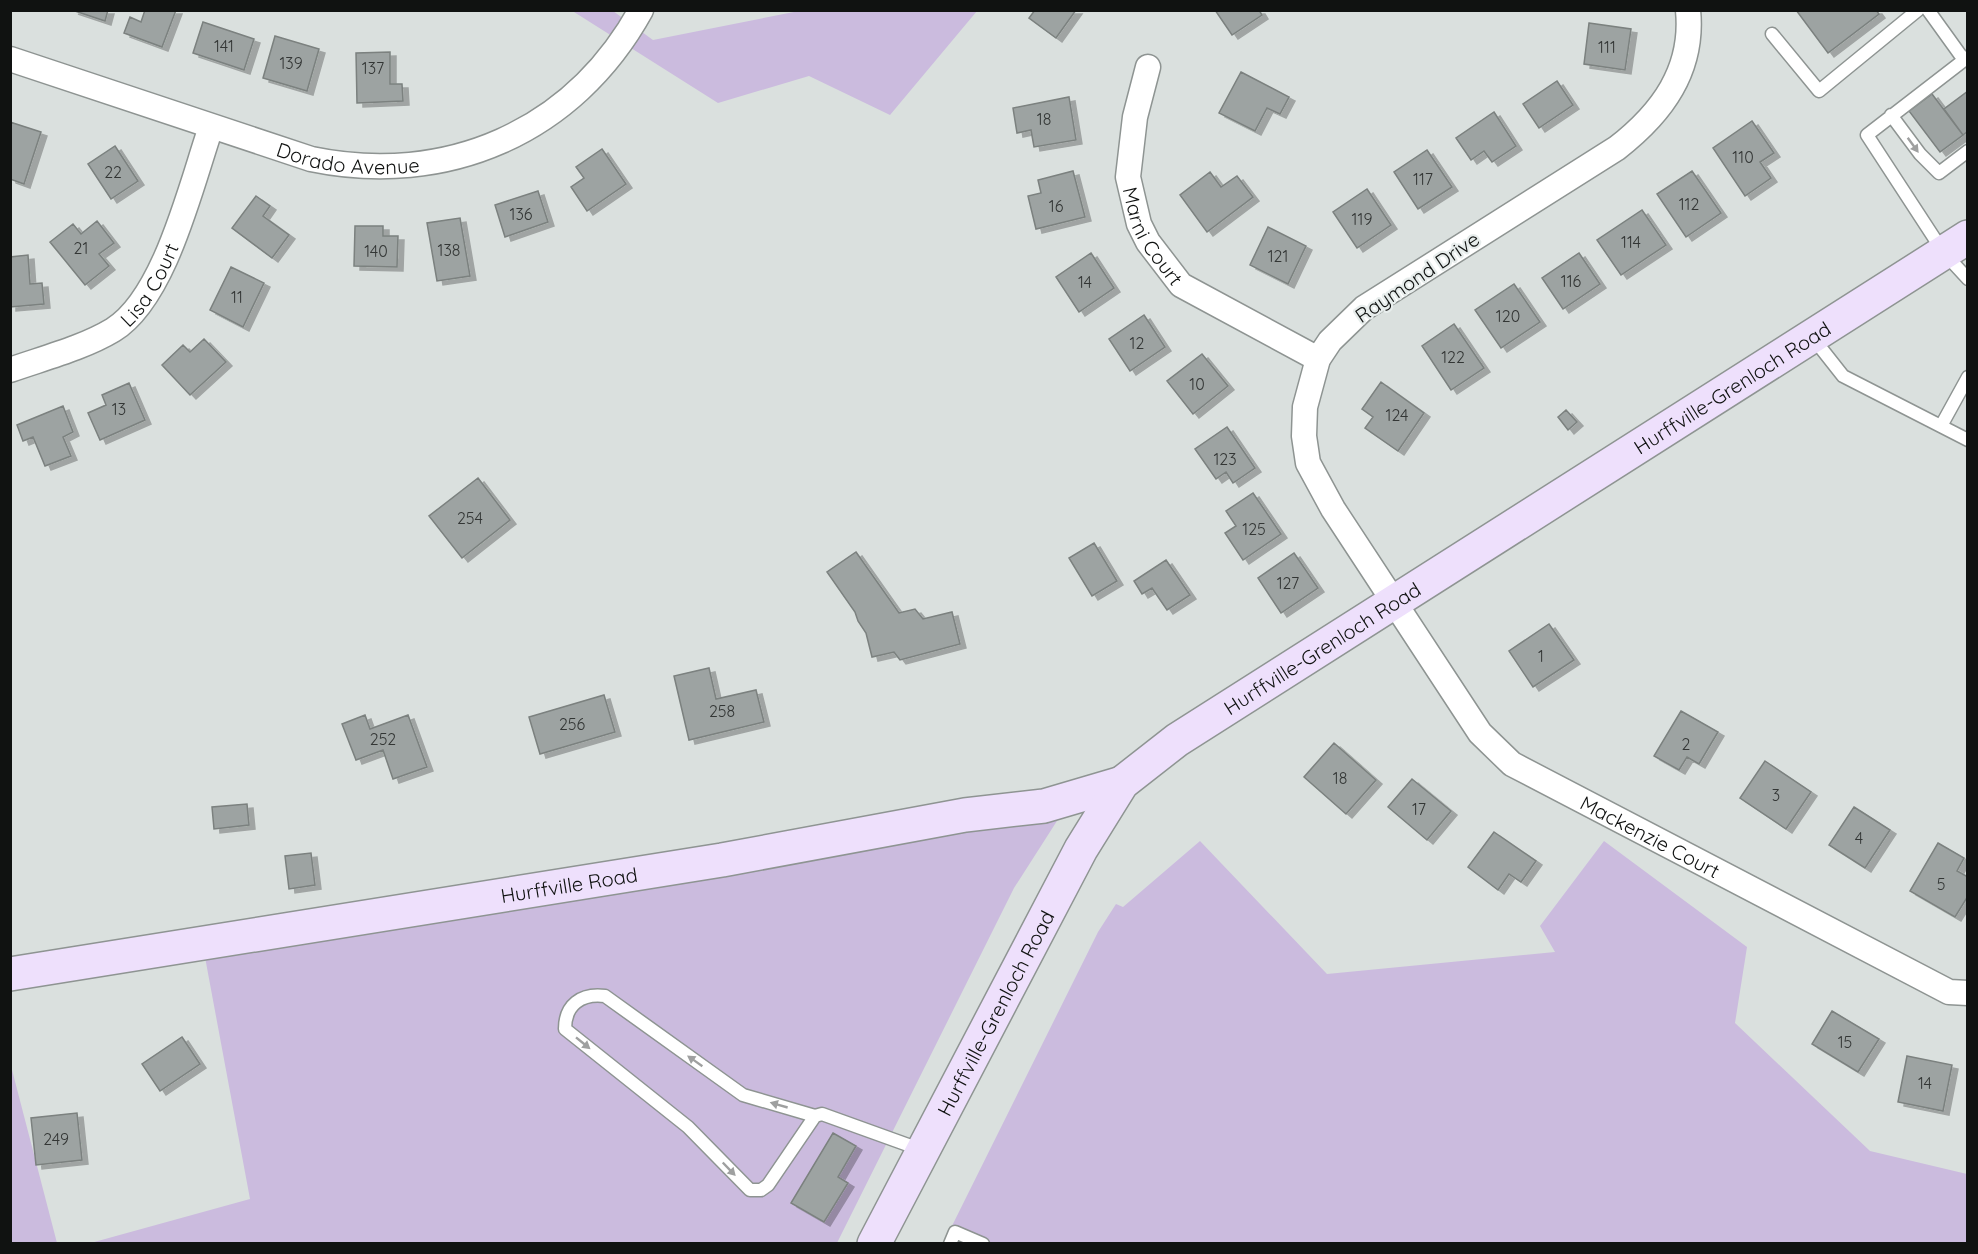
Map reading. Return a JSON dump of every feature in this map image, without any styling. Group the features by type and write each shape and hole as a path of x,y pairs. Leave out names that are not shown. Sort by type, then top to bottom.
{"main road":[{"name":"Hurffville-Grenloch Road","path":"874,1244 1081,849 1122,783 1177,740 1811,335 1956,245"},
{"name":"Hurffville Road","path":"10,974 722,860 965,815 1044,806 1122,783"}],"street":[{"name":"Dorado Avenue","path":"10,59 279,150 337,164 399,167 459,158 515,134 563,103 609,58 641,10"},
{"name":"Raymond Drive","path":"1395,602 1334,509 1308,463 1304,436 1305,407 1318,359 1330,341 1364,308 1607,154 1642,128 1672,92 1682,67 1688,45 1688,10"},
{"name":"Marni Court","path":"1148,67 1135,117 1128,177 1139,224 1148,242 1170,273 1182,285 1318,359"},
{"name":"Lisa Court","path":"10,370 97,338 112,330 136,311 162,266 211,127"},
{"name":"Mackenzie Court","path":"1395,602 1480,733 1512,764 1949,992 1968,993"}],"lane":[{"path":"1772,34 1819,91 1918,10"},
{"path":"1928,10 1966,58 1867,135 1956,245 1968,279"},
{"path":"1891,115 1920,154 1939,172 1968,151"},
{"path":"1811,335 1844,376 1968,440"},
{"path":"1941,426 1968,377"},
{"path":"815,1116 768,1185 761,1190 750,1190 688,1127 565,1029 565,1018 577,1001 590,994 604,996 743,1095 815,1116 822,1114 923,1150"},
{"path":"950,1244 955,1232 983,1244"}],"shaded area":[{"path":"565,11 613,11 653,40 799,11 977,11 890,115 809,76 718,103 574,12"},
{"path":"1071,799 1014,888 837,1243 87,1244 250,1199 202,941"},
{"path":"1200,841 1327,974 1555,952 1540,926 1604,841 1747,947 1735,1023 1870,1151 1967,1174 1967,1243 943,1244 1098,932 1116,904 1123,907"},
{"path":"11,1066 57,1243 11,1243"}],"building":[{"path":"72,10 108,10 105,21"},
{"path":"145,10 176,10 162,47 124,33 130,17 141,22"},
{"path":"1035,10 1076,10 1056,38 1029,18"},
{"path":"1215,10 1259,10 1262,15 1232,35"},
{"path":"1796,10 1876,10 1879,14 1828,53"},
{"path":"203,22 254,39 244,70 193,53"},
{"path":"1589,23 1631,29 1625,70 1584,64"},
{"path":"275,36 319,49 307,91 263,78"},
{"path":"390,52 390,84 402,84 403,101 357,103 356,53"},
{"path":"1241,72 1289,97 1280,114 1267,108 1255,131 1219,113"},
{"path":"1557,81 1573,105 1539,128 1523,104"},
{"path":"1968,91 1968,131 1963,135 1944,109"},
{"path":"1932,94 1963,135 1940,152 1909,111"},
{"path":"1069,97 1076,140 1034,147 1031,130 1017,133 1013,108"},
{"path":"1494,112 1516,146 1492,162 1484,151 1471,160 1456,138"},
{"path":"1752,121 1774,153 1760,162 1771,178 1745,196 1713,148"},
{"path":"10,122 41,132 24,184 10,179"},
{"path":"115,146 138,181 111,199 88,164"},
{"path":"602,149 626,184 587,211 571,187 584,178 576,167"},
{"path":"1427,150 1452,187 1418,209 1394,172"},
{"path":"1073,171 1085,217 1036,229 1028,196 1041,193 1038,180"},
{"path":"1692,171 1721,213 1686,237 1657,194"},
{"path":"1210,172 1221,187 1237,176 1253,197 1207,232 1180,195"},
{"path":"1367,189 1391,225 1357,248 1333,212"},
{"path":"538,191 548,222 505,237 495,205"},
{"path":"256,196 270,206 263,216 289,235 272,258 232,228"},
{"path":"1642,210 1666,245 1621,275 1597,240"},
{"path":"460,218 470,276 437,281 427,223"},
{"path":"97,221 114,243 99,254 109,266 85,285 50,242 73,224 81,234"},
{"path":"355,226 383,226 383,236 398,236 397,267 354,266"},
{"path":"1268,227 1306,246 1288,284 1250,265"},
{"path":"1091,253 1114,288 1079,312 1056,277"},
{"path":"1579,253 1600,284 1563,309 1542,278"},
{"path":"28,255 30,284 42,283 44,304 10,307 10,257"},
{"path":"231,267 264,283 243,327 210,310"},
{"path":"1514,284 1540,322 1501,348 1475,310"},
{"path":"1144,315 1165,347 1130,371 1109,339"},
{"path":"1454,324 1484,368 1451,390 1422,346"},
{"path":"204,339 226,362 190,395 162,365 183,345 190,352"},
{"path":"1202,354 1228,386 1193,414 1167,381"},
{"path":"1381,382 1424,413 1398,451 1365,428 1373,417 1362,409"},
{"path":"129,383 145,420 100,440 88,413 106,405 102,395"},
{"path":"63,406 73,432 63,437 71,456 45,466 33,437 23,441 17,425"},
{"path":"1566,410 1577,422 1568,430 1558,417"},
{"path":"1227,427 1255,468 1233,483 1226,472 1216,479 1195,449"},
{"path":"478,478 510,520 462,558 429,516"},
{"path":"1253,493 1281,534 1243,560 1225,533 1236,526 1226,511"},
{"path":"1094,543 1117,581 1092,596 1069,558"},
{"path":"856,552 899,613 915,609 923,619 952,612 960,644 900,660 894,652 872,657 866,633 855,612 827,572"},
{"path":"1294,553 1318,588 1281,613 1258,578"},
{"path":"1166,560 1190,595 1167,610 1152,588 1142,594 1134,581"},
{"path":"1549,624 1574,660 1533,687 1509,651"},
{"path":"709,668 716,699 756,690 764,722 689,740 674,676"},
{"path":"604,695 615,732 540,754 529,717"},
{"path":"1681,711 1718,732 1699,764 1687,757 1679,770 1654,756"},
{"path":"365,715 370,729 408,715 427,767 393,779 383,750 356,760 342,724"},
{"path":"1334,743 1376,780 1346,814 1304,777"},
{"path":"1765,761 1811,792 1786,829 1740,798"},
{"path":"1412,779 1451,811 1427,840 1388,807"},
{"path":"247,804 249,825 214,829 212,807"},
{"path":"1854,807 1890,830 1865,868 1829,845"},
{"path":"1494,832 1536,861 1521,882 1509,874 1498,890 1468,867"},
{"path":"1938,843 1964,858 1957,871 1968,877 1968,896 1955,917 1910,891"},
{"path":"311,853 315,885 289,889 285,856"},
{"path":"1832,1011 1879,1039 1858,1072 1812,1044"},
{"path":"182,1037 200,1064 160,1091 142,1064"},
{"path":"1907,1056 1952,1065 1943,1111 1898,1102"},
{"path":"77,1113 82,1160 36,1165 31,1118"},
{"path":"833,1133 856,1146 838,1177 848,1183 824,1222 791,1203"}]}
